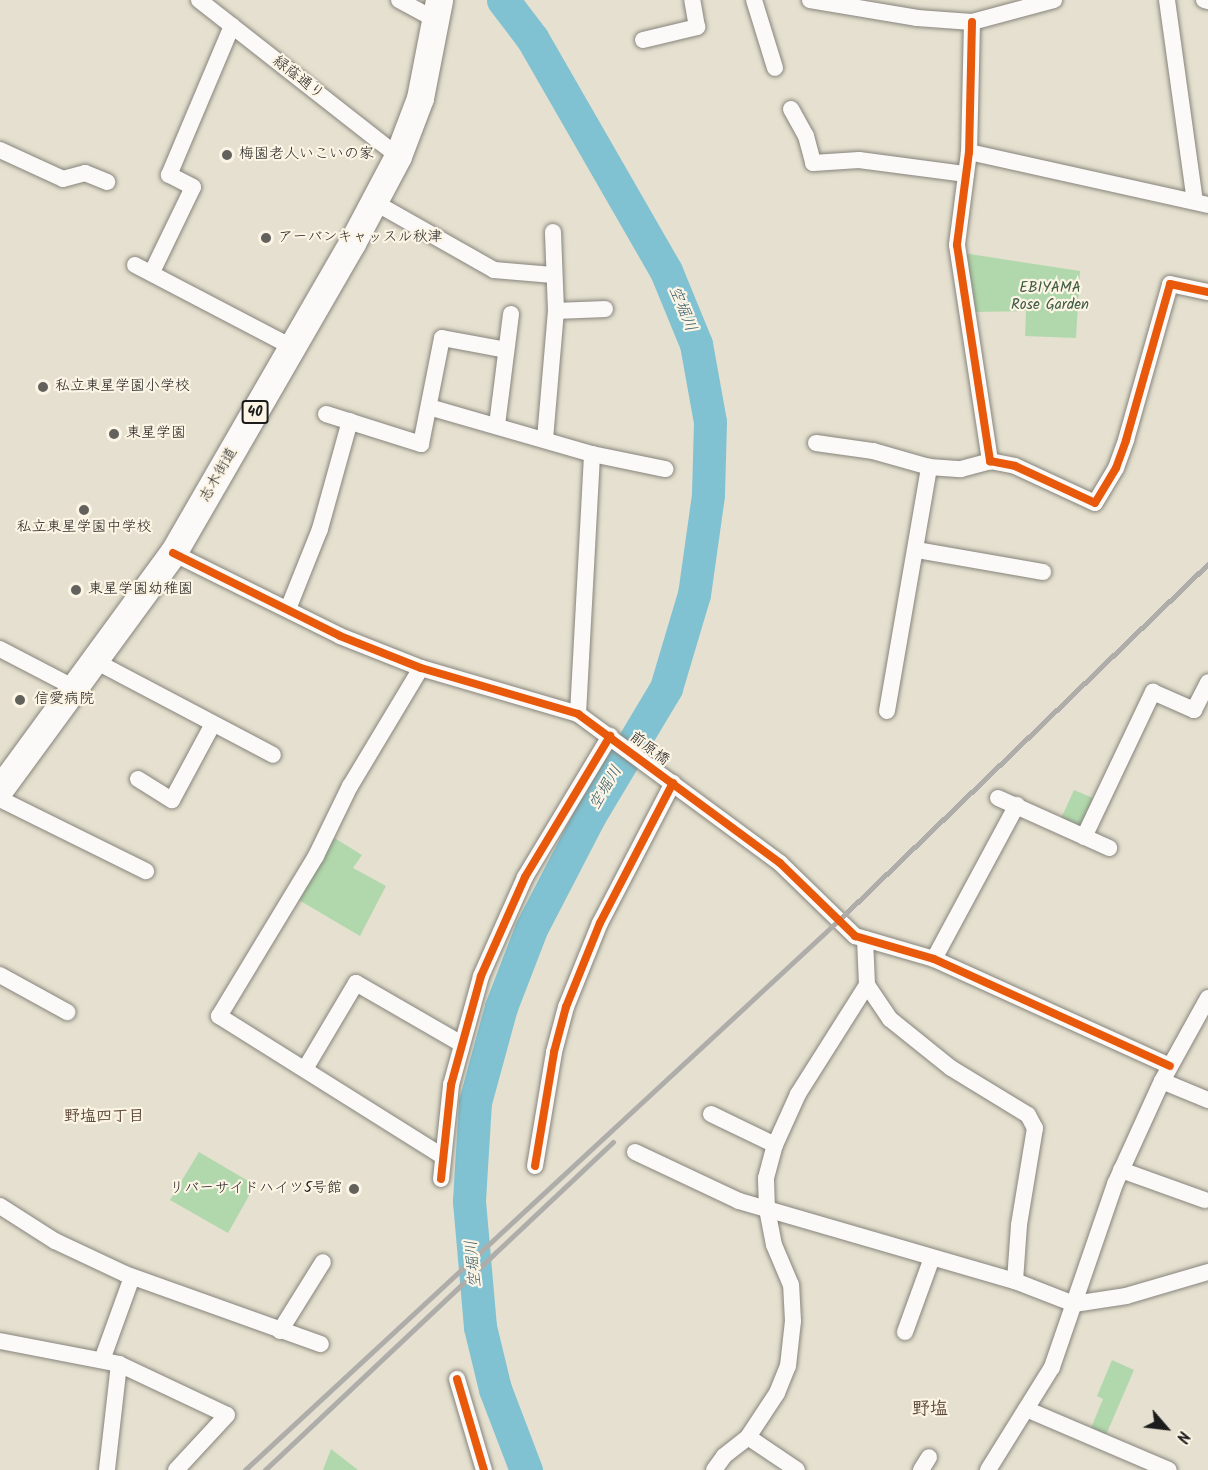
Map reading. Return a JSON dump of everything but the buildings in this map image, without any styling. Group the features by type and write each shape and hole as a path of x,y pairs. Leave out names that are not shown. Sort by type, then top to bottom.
{"main road":[{"name":"志木街道","path":"0,789 174,553 374,202 398,156 420,98 438,10"}],"street":[{"name":"緑蔭通り","path":"199,0 398,156"},
{"path":"399,0 438,10"},
{"path":"643,40 697,27 692,0"},
{"path":"754,0 775,68"},
{"path":"810,0 917,18 972,22 1054,0"},
{"path":"969,152 1202,203 1167,0"},
{"path":"972,22 969,152 957,245 990,461"},
{"path":"152,272 193,187 168,175 232,26"},
{"path":"791,109 813,163 859,160 966,174"},
{"path":"0,150 63,179 85,173 107,182"},
{"path":"374,202 494,270 553,275"},
{"path":"545,439 556,311 553,275 554,232"},
{"path":"135,265 292,347"},
{"path":"816,443 873,451 929,467 962,469 990,461 1015,466 1095,503 1123,450 1170,284 1208,292"},
{"path":"556,311 605,309"},
{"path":"497,425 511,314"},
{"path":"326,414 421,444 442,338 506,350"},
{"path":"429,407 592,454 665,469"},
{"path":"288,609 320,529 350,421"},
{"path":"578,714 592,454"},
{"path":"887,711 917,550 929,467"},
{"path":"917,550 1043,572"},
{"name":"前原橋","path":"174,553 340,636 421,668 578,714 780,863 855,936 934,959 1170,1066"},
{"path":"0,649 75,688"},
{"path":"95,661 273,755"},
{"path":"421,668 350,786 316,856 219,1016 441,1155"},
{"path":"1084,837 1153,692 1194,710 1208,682"},
{"path":"138,779 172,801 213,723"},
{"path":"441,1179 441,1155 460,1043 481,976 525,877 610,736"},
{"path":"536,1166 545,1097 566,1007 600,923 673,783"},
{"path":"998,798 1109,848"},
{"path":"0,799 146,871"},
{"path":"934,959 1017,805"},
{"path":"865,939 867,985 890,1019 951,1068 1028,1115 1035,1128 1019,1225 1015,1281"},
{"path":"0,975 67,1012"},
{"path":"305,1069 356,983 460,1043"},
{"path":"714,1470 724,1456 748,1437 777,1393 788,1366 793,1321 791,1285 774,1245 767,1209 766,1178 775,1144 798,1094 867,985"},
{"path":"988,1470 1052,1367 1074,1304 1089,1251 1121,1170 1170,1066 1208,998"},
{"path":"1162,1082 1208,1100"},
{"path":"711,1114 775,1144"},
{"path":"635,1152 739,1201 1015,1281 1074,1304 1126,1296 1208,1272"},
{"path":"1121,1170 1205,1200"},
{"path":"1,1209 55,1242 132,1277 321,1344"},
{"path":"905,1332 932,1258"},
{"path":"280,1331 323,1262"},
{"path":"102,1360 132,1277"},
{"path":"0,1341 119,1364 227,1415 176,1470"},
{"path":"107,1470 119,1364"},
{"path":"457,1379 484,1470"},
{"path":"1026,1409 1169,1470"},
{"path":"748,1437 797,1470"}],"green space":[{"name":"EBIYAMA Rose Garden","path":"963,253 1080,271 1076,338 1025,336 1026,311 973,312"},
{"path":"1074,790 1102,802 1084,837 1058,825"},
{"path":"328,834 362,855 353,868 386,886 360,936 292,896"},
{"path":"199,1152 255,1185 228,1233 170,1200"},
{"path":"1112,1360 1134,1370 1106,1435 1091,1428 1103,1399 1097,1396"},
{"path":"331,1449 358,1470 323,1470"}],"waterway":[{"name":"空堀川","path":"503,0 532,38 666,271 696,344 710,422 708,495 694,594 666,688 590,815 531,929 501,1007 475,1102 469,1201 480,1327 495,1389 526,1470"}],"railway":[{"path":"245,1470 839,920 1208,564"},
{"path":"265,1470 613,1142"}],"cycle path":[{"path":"972,22 969,152 957,245 990,461 1015,466 1095,503 1116,468 1126,440 1170,284 1208,292"},
{"path":"173,553 340,636 421,668 578,714 780,863 855,936 934,959 1170,1066"},
{"path":"441,1179 451,1085 481,976 525,877 610,736"},
{"path":"535,1166 554,1052 566,1007 600,923 673,783"},
{"path":"457,1379 484,1470"}],"place":[{"name":"梅園老人いこいの家","path":"227,155"},
{"name":"アーバンキャッスル秋津","path":"266,238"},
{"name":"私立東星学園小学校","path":"43,387"},
{"name":"東星学園","path":"114,434"},
{"name":"私立東星学園中学校","path":"84,510"},
{"name":"東星学園幼稚園","path":"76,590"},
{"name":"信愛病院","path":"20,700"},
{"name":"リバーサイドハイツ5号館","path":"354,1189"}],"district":[{"name":"野塩四丁目","path":"104,1117"},
{"name":"野塩","path":"930,1410"}]}
